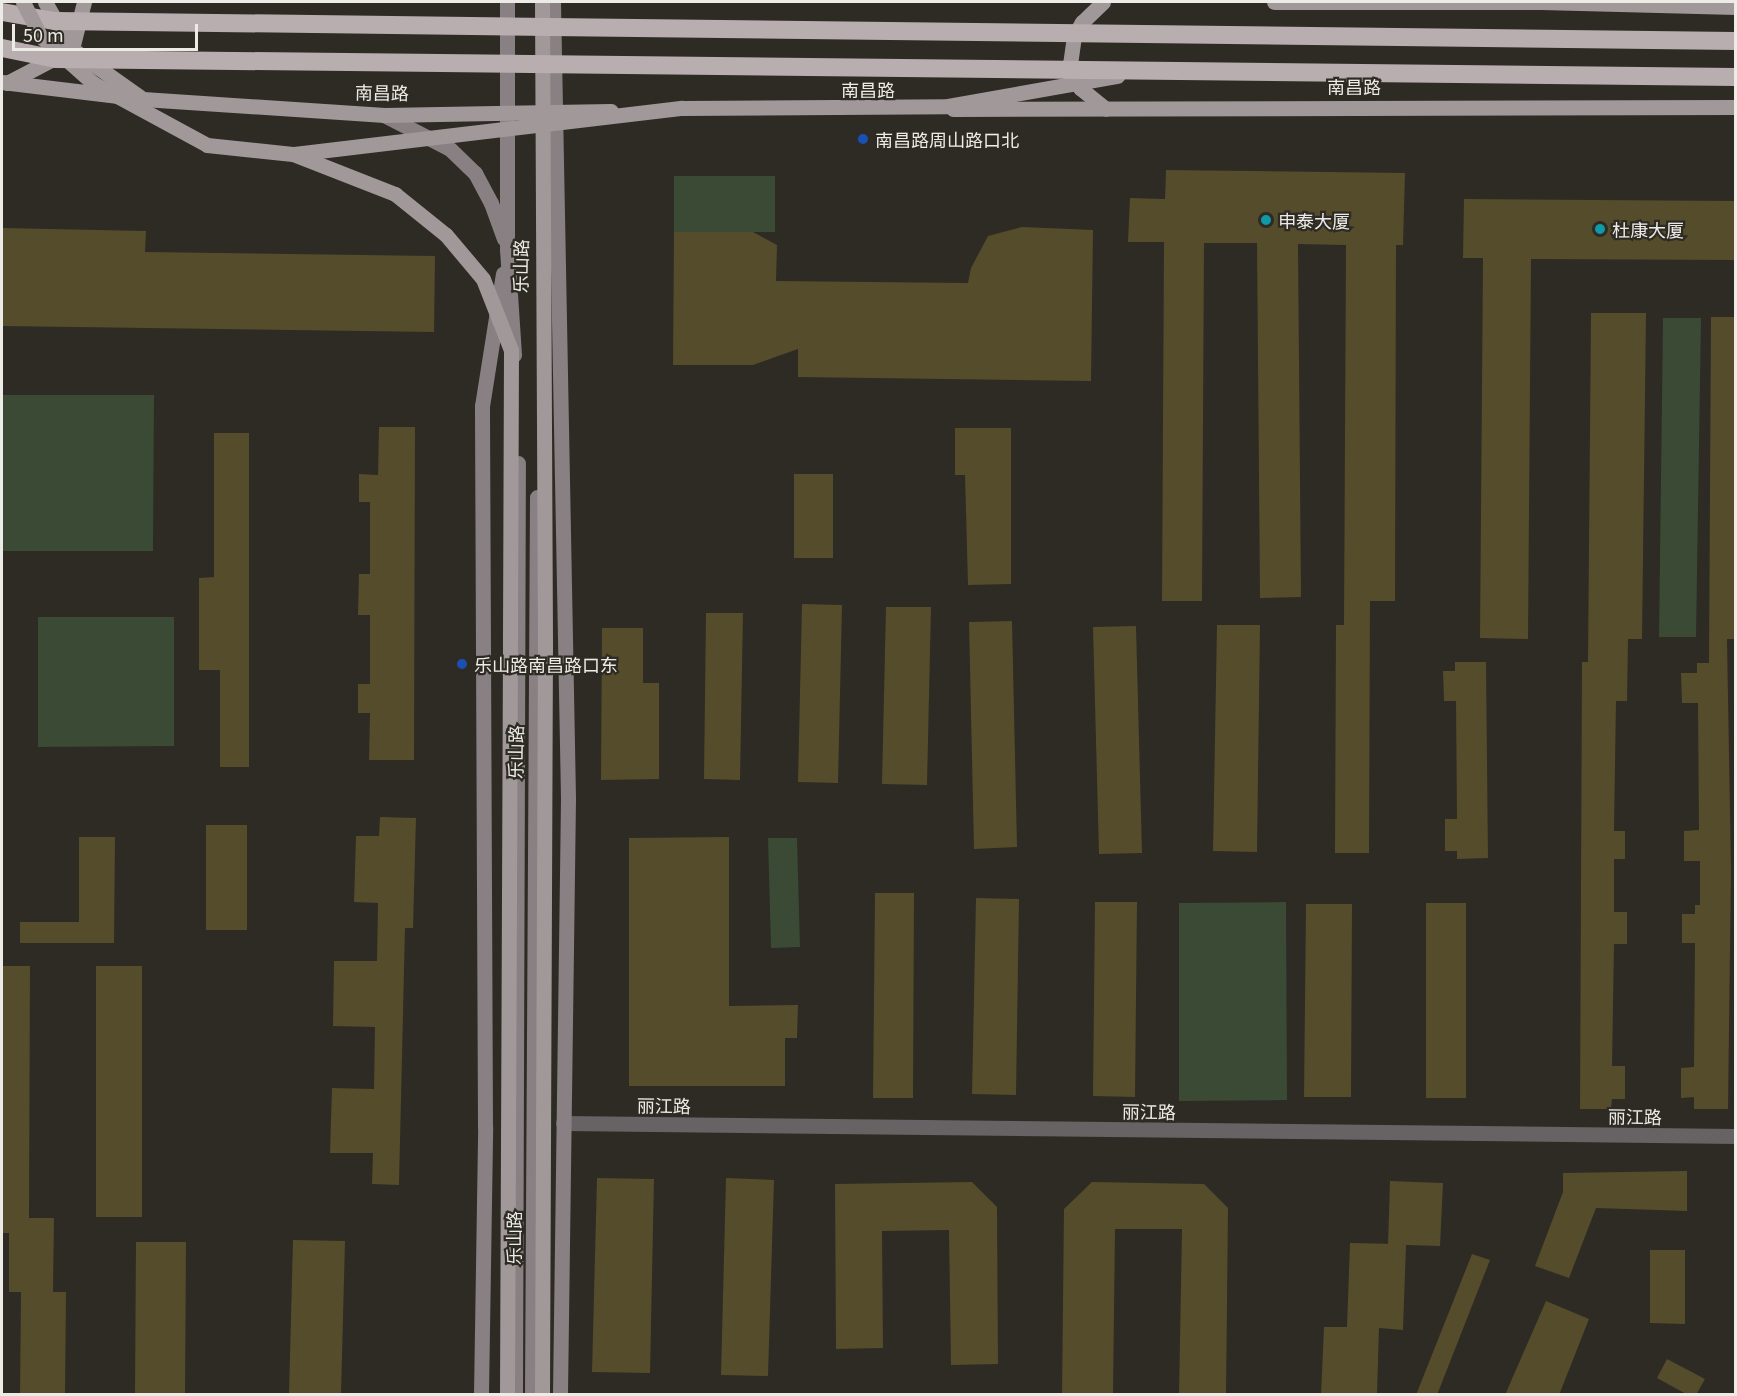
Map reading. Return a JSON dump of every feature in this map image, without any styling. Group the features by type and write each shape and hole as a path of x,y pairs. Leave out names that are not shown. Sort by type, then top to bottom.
{"highway":[{"path":"2,12 55,21 1736,41"},
{"name":"南昌路","path":"2,48 56,59 1736,77"}],"main road":[{"path":"23,2 39,36 93,83 207,145 293,154 682,108 948,106 1140,71"},
{"path":"45,2 72,49 143,99"},
{"path":"4,82 72,49 84,2"},
{"name":"乐山路","path":"507,2 509,110 507,249 518,408 514,1395"},
{"path":"542,2 542,1395"},
{"name":"乐山路","path":"554,2 568,799 560,1395"},
{"path":"1103,2 1082,22 1074,36 1070,63 1080,88 1106,109"},
{"path":"1274,2 1541,2 1736,7"},
{"name":"南昌路","path":"4,82 143,99 384,115 509,110 1736,107"},
{"name":"乐山路","path":"532,1395 540,213 555,111"},
{"path":"384,115 450,149 475,173 491,203 507,249"},
{"path":"293,154 395,194 446,235 483,279 512,350 507,1395"},
{"name":"乐山路","path":"481,1395 485,1127 482,406 507,249"}],"street":[{"name":"丽江路","path":"563,1123 1736,1136"}],"green space":[{"path":"674,176 775,176 775,232 674,232"},
{"path":"1663,318 1701,318 1696,637 1659,637"},
{"path":"2,395 154,395 153,551 2,551"},
{"path":"38,617 174,617 174,746 38,747"},
{"path":"768,838 797,838 800,947 771,948"},
{"path":"1286,902 1287,1100 1179,1101 1179,903"}],"building":[{"path":"1166,170 1405,173 1403,245 1396,245 1395,601 1370,601 1369,853 1335,853 1336,625 1344,625 1346,245 1298,244 1301,597 1260,598 1257,243 1204,243 1202,601 1162,601 1164,242 1128,242 1130,198 1165,199"},
{"path":"1464,199 1736,201 1736,260 1531,259 1528,639 1480,638 1483,258 1463,258"},
{"path":"1022,227 1093,230 1091,381 798,377 798,349 753,365 673,365 674,232 753,232 777,245 776,281 968,283 971,268 988,236"},
{"path":"2,228 146,231 145,252 435,256 434,332 2,326"},
{"path":"1591,313 1646,313 1642,639 1628,639 1627,701 1616,701 1614,831 1625,831 1625,859 1614,859 1614,912 1627,912 1627,944 1614,944 1612,1066 1625,1066 1625,1099 1612,1099 1611,1109 1580,1109 1582,662 1588,662"},
{"path":"1711,317 1736,317 1736,639 1727,639 1731,870 1728,1109 1694,1109 1694,1097 1681,1098 1681,1068 1694,1067 1695,943 1682,943 1682,914 1695,914 1695,905 1700,905 1700,861 1684,861 1684,831 1699,830 1698,703 1682,703 1681,673 1697,673 1697,663 1709,663"},
{"path":"379,427 415,427 414,760 369,760 370,713 358,713 358,684 370,684 370,615 358,615 359,574 370,574 370,502 359,502 359,474 378,475"},
{"path":"955,428 1011,428 1011,584 968,585 965,475 955,475"},
{"path":"214,433 249,433 249,767 220,767 220,670 199,670 199,578 214,577"},
{"path":"794,474 833,474 833,558 794,558"},
{"path":"802,604 842,605 838,783 798,782"},
{"path":"886,607 931,607 927,785 882,784"},
{"path":"706,613 743,613 740,780 704,779"},
{"path":"1012,621 1017,847 974,849 969,622"},
{"path":"1217,625 1260,625 1257,852 1213,851"},
{"path":"1136,626 1142,853 1099,854 1093,627"},
{"path":"602,628 643,628 643,683 659,683 659,779 601,780"},
{"path":"1455,662 1486,662 1488,858 1457,859 1457,851 1445,851 1445,819 1457,819 1456,701 1444,701 1443,671 1455,671"},
{"path":"380,817 416,818 413,928 405,928 399,1185 372,1184 373,1153 330,1153 332,1088 374,1089 375,1027 333,1026 334,961 377,961 378,903 354,902 356,836 379,836"},
{"path":"206,825 247,825 247,930 206,930"},
{"path":"79,837 115,837 114,943 20,943 20,922 79,922"},
{"path":"729,837 729,1006 798,1005 797,1038 785,1038 785,1086 629,1086 629,838"},
{"path":"875,893 914,893 913,1098 873,1098"},
{"path":"976,898 1019,899 1016,1095 972,1094"},
{"path":"1095,902 1137,902 1135,1097 1093,1096"},
{"path":"1426,903 1466,903 1466,1098 1426,1098"},
{"path":"1306,904 1352,904 1351,1097 1304,1097"},
{"path":"2,966 30,966 29,1218 54,1218 53,1292 66,1292 65,1395 20,1395 21,1292 9,1292 9,1233 2,1233"},
{"path":"96,966 142,966 142,1217 96,1217"},
{"path":"1687,1171 1687,1211 1596,1208 1569,1278 1535,1266 1563,1192 1563,1173"},
{"path":"597,1178 654,1179 650,1373 592,1372"},
{"path":"726,1178 774,1180 768,1376 721,1375"},
{"path":"1390,1181 1443,1183 1440,1246 1406,1245 1403,1330 1379,1328 1377,1395 1321,1395 1324,1327 1347,1327 1350,1243 1388,1244"},
{"path":"972,1182 997,1207 998,1364 951,1365 949,1230 882,1231 883,1348 836,1349 835,1184"},
{"path":"1092,1182 1204,1184 1228,1208 1226,1395 1179,1395 1182,1229 1115,1229 1113,1395 1062,1395 1064,1209"},
{"path":"293,1240 345,1241 341,1395 289,1395"},
{"path":"136,1242 186,1242 185,1395 135,1395"},
{"path":"1650,1250 1685,1250 1685,1324 1650,1323"},
{"path":"1472,1254 1490,1260 1437,1395 1416,1395"},
{"path":"1546,1301 1589,1319 1559,1395 1505,1395"},
{"path":"1667,1359 1705,1379 1696,1395 1688,1395 1657,1378"}],"place":[{"name":"南昌路周山路口北","path":"863,139"},
{"name":"申泰大厦","path":"1266,220"},
{"name":"杜康大厦","path":"1600,229"},
{"name":"乐山路南昌路口东","path":"462,664"}]}
